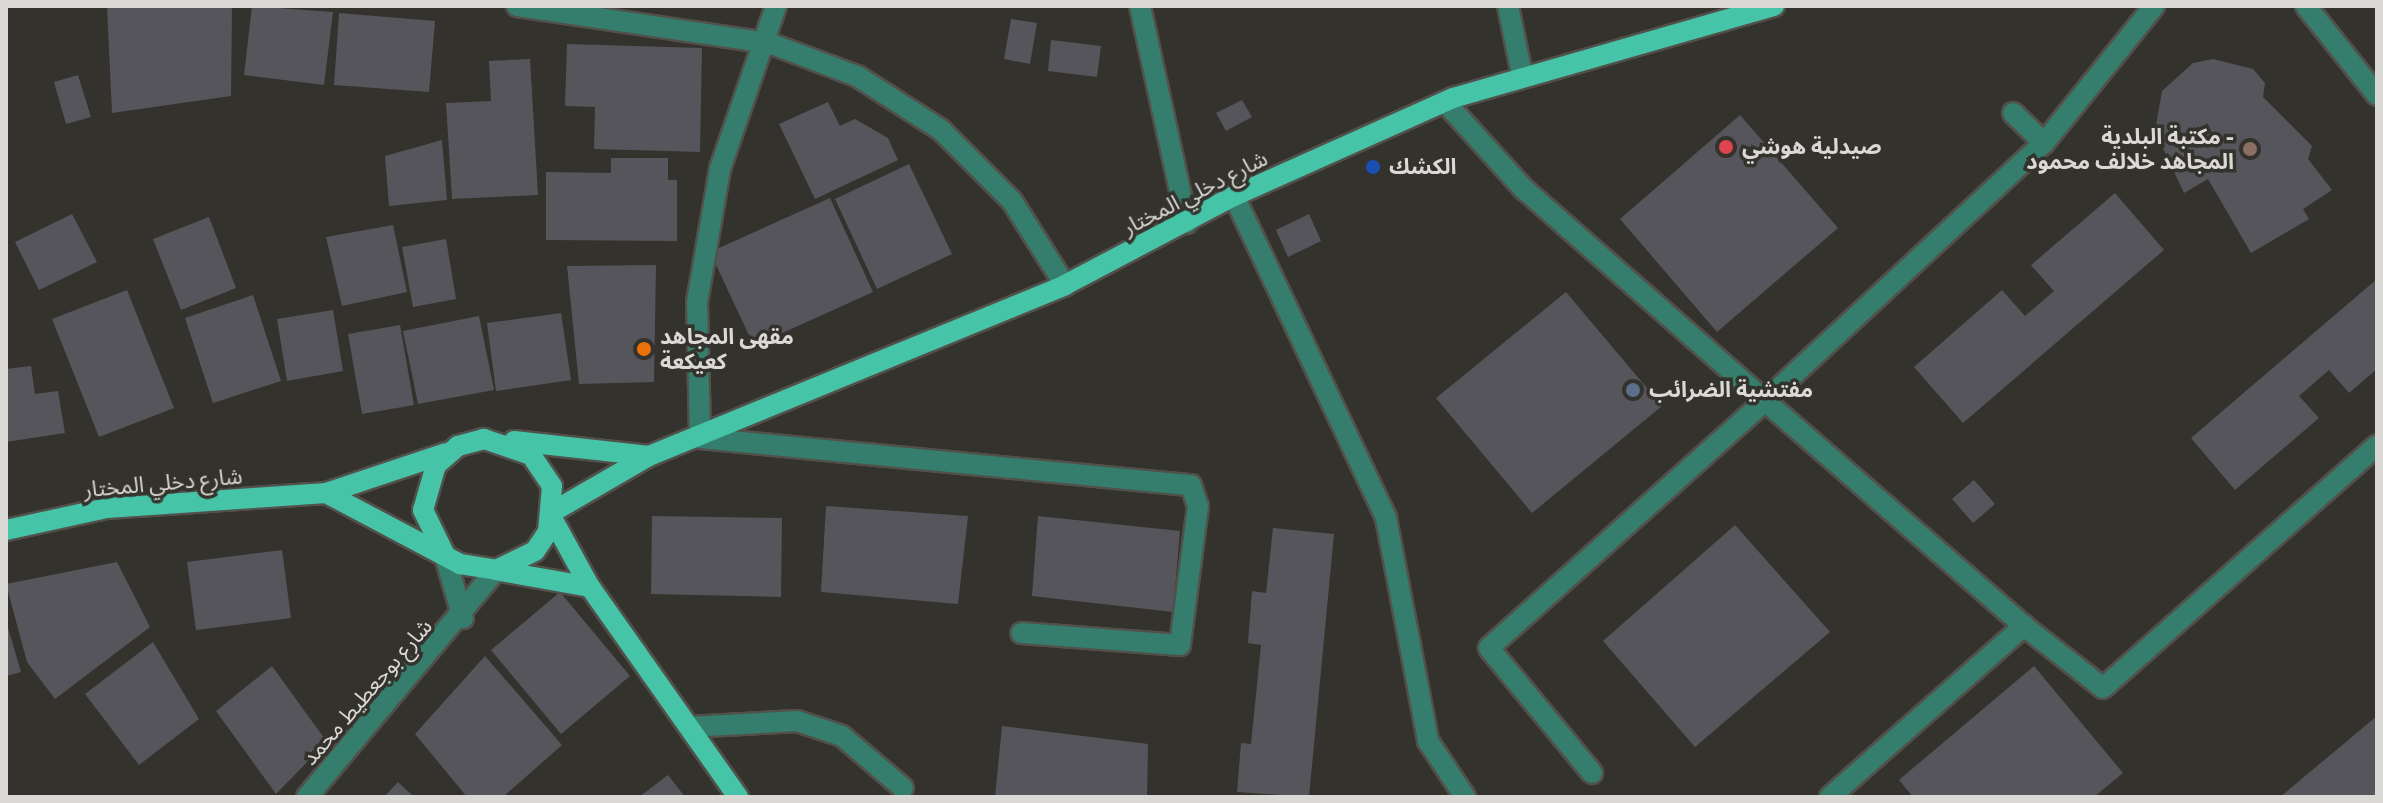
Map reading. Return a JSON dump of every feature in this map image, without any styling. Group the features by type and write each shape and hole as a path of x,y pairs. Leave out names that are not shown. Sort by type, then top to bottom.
{"main road":[{"name":"شارع دخلي المختار","path":"649,456 700,438 1065,285 1234,196 1445,102 1522,75 1744,10 1774,6"},
{"path":"444,553 423,510 428,479 446,453 471,441 498,440 649,456"},
{"path":"498,440 540,464 553,515 590,587 738,797"},
{"name":"شارع دخلي المختار","path":"6,530 107,508 326,493 446,453"},
{"path":"496,570 535,551 553,515 649,456"},
{"path":"326,493 444,553 496,570 590,587"}],"street":[{"path":"517,6 769,43 857,76 941,130 1012,201 1065,285"},
{"path":"776,6 769,43 720,169 697,302 700,438 1182,479 1197,494 1180,645 1021,633"},
{"path":"1140,6 1187,223"},
{"path":"1508,6 1522,75"},
{"path":"1592,773 1489,648 1765,401 2044,143 2154,6"},
{"path":"2306,6 2377,95"},
{"path":"1445,102 1524,189 2024,626 2103,688 2377,446"},
{"path":"2013,113 2044,143"},
{"path":"1234,196 1386,518 1428,741 1465,797"},
{"path":"444,553 463,618"},
{"name":"شارع بوجعطيط محمد","path":"307,797 463,618 496,570"},
{"path":"1830,797 2024,626"},
{"path":"689,727 797,721 842,736 903,788"}],"building":[{"path":"107,6 232,6 231,96 112,113"},
{"path":"252,6 333,12 324,85 244,75"},
{"path":"339,13 435,21 429,92 334,85"},
{"path":"1011,19 1037,23 1030,64 1004,59"},
{"path":"1051,40 1101,46 1097,77 1048,71"},
{"path":"567,44 702,48 700,152 594,149 595,107 565,106"},
{"path":"530,59 538,195 452,199 446,103 491,101 489,61"},
{"path":"2213,59 2253,69 2265,83 2263,97 2312,146 2308,159 2332,190 2303,209 2309,219 2251,253 2208,179 2184,193 2155,131 2162,91 2193,63"},
{"path":"78,75 91,117 66,124 54,82"},
{"path":"1242,100 1252,117 1226,131 1216,113"},
{"path":"828,102 840,126 855,119 888,138 898,160 815,199 779,124"},
{"path":"1740,115 1838,228 1717,332 1620,219"},
{"path":"442,140 447,200 389,206 385,156"},
{"path":"611,158 668,158 668,180 677,180 677,241 546,240 546,172 611,173"},
{"path":"909,164 952,254 877,289 835,199"},
{"path":"2115,193 2164,250 1963,423 1914,367 2002,290 2025,316 2054,291 2031,265"},
{"path":"830,198 873,292 754,346 710,252"},
{"path":"72,214 97,262 39,290 15,242"},
{"path":"1309,214 1321,241 1288,257 1276,230"},
{"path":"209,217 236,288 181,310 153,239"},
{"path":"393,225 407,292 342,306 326,237"},
{"path":"446,239 456,299 413,307 402,247"},
{"path":"656,265 654,382 579,384 567,266"},
{"path":"2377,279 2377,369 2349,393 2329,370 2299,396 2319,418 2235,490 2191,438"},
{"path":"127,290 174,408 99,437 52,319"},
{"path":"1566,292 1662,406 1532,513 1436,398"},
{"path":"253,295 281,381 213,403 185,318"},
{"path":"333,310 343,371 287,381 277,319"},
{"path":"561,313 571,380 496,391 487,323"},
{"path":"479,316 494,390 418,404 403,331"},
{"path":"400,325 414,405 362,414 348,334"},
{"path":"31,366 35,394 58,391 65,433 6,442 6,369"},
{"path":"1974,480 1995,504 1973,523 1952,499"},
{"path":"826,506 968,516 958,604 821,592"},
{"path":"652,516 782,518 781,597 651,594"},
{"path":"1038,516 1180,531 1173,612 1032,596"},
{"path":"1735,525 1830,632 1695,747 1603,641"},
{"path":"1273,528 1334,534 1309,797 1237,792 1241,743 1251,744 1261,645 1248,643 1252,591 1266,593"},
{"path":"282,550 291,618 196,630 187,562"},
{"path":"117,562 150,627 55,699 27,662 6,584"},
{"path":"560,592 630,676 561,734 491,650"},
{"path":"6,621 21,672 6,676"},
{"path":"153,642 199,719 139,765 85,694"},
{"path":"485,656 562,745 503,797 467,797 415,734"},
{"path":"272,666 327,742 276,794 216,711"},
{"path":"2034,666 2123,773 2094,797 1913,797 1899,780"},
{"path":"2377,716 2377,797 2280,797"},
{"path":"1002,726 1148,744 1147,797 995,797"},
{"path":"668,775 685,797 639,797"},
{"path":"398,782 414,797 384,797"}],"place":[{"name":"صيدلية هوشي","path":"1726,147"},
{"name":"مكتبة البلدية - المجاهد خلالف محمود","path":"2250,149"},
{"name":"الكشك","path":"1373,167"},
{"name":"مقهى المجاهد كعيكعة","path":"644,349"},
{"name":"مفتشية الضرائب","path":"1633,390"}]}
